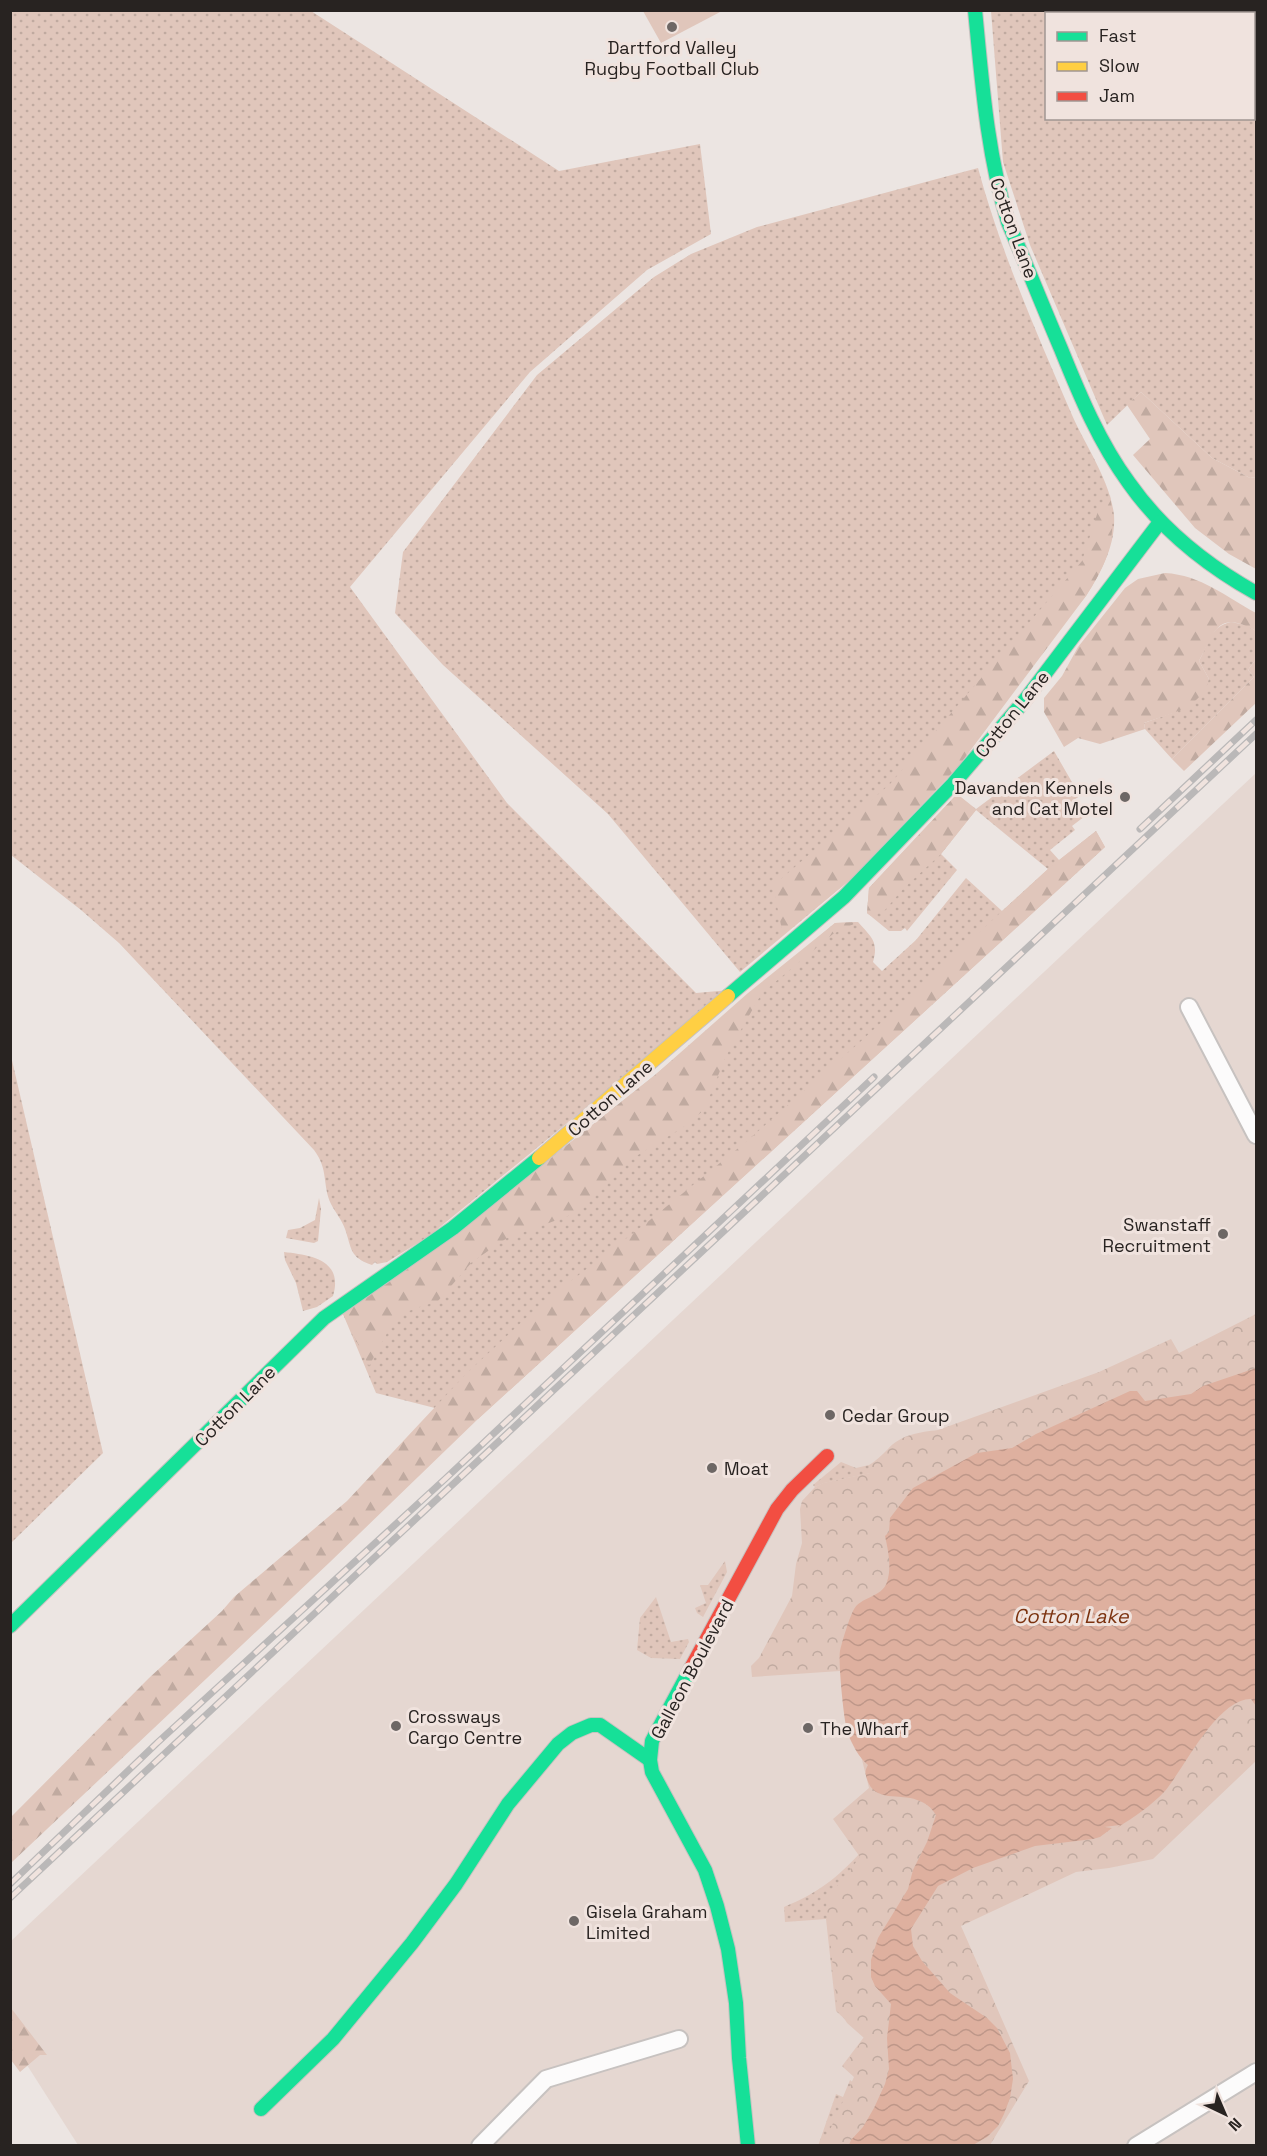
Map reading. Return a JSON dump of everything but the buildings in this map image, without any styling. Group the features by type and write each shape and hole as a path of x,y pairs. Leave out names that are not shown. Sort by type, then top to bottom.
{"street":[{"name":"Cotton Lane","path":"975,10 993,171 998,192 1008,222 1096,428 1126,480 1160,522 1207,562 1234,581 1257,593"},
{"name":"Cotton Lane","path":"10,1626 324,1318 462,1221 566,1136 844,897 953,784 1025,700 1160,522"},
{"path":"1189,1007 1257,1135"},
{"name":"Galleon Boulevard","path":"748,2145 736,2003 728,1949 705,1870 684,1828 657,1786 650,1760 652,1741 777,1509 792,1490 827,1456"},
{"path":"261,2109 333,2039 412,1943 456,1884 514,1795 558,1744 572,1733 591,1725 600,1725 650,1760"},
{"path":"480,2145 546,2079 679,2039"},
{"path":"1136,2145 1257,2072"}],"shaded area":[{"path":"1256,773 1256,2145 78,2145 11,2040 11,1941"}],"green space":[{"path":"10,11 311,11 559,171 700,144 711,234 647,270 530,372 350,587 507,803 696,993 730,990 429,1236 387,1262 377,1264 375,1262 372,1265 359,1259 352,1252 344,1226 328,1197 322,1164 314,1150 119,943 11,855"},
{"name":"Dartford Valley Rugby Football Club","path":"643,11 722,11 661,43"},
{"path":"991,11 1256,11 1256,477 1250,478 1212,458 1141,392 1107,425 1030,245 1003,162"},
{"path":"978,168 997,231 1020,293 1072,415 1108,489 1114,515 1113,537 1102,568 1086,596 851,879 740,972 608,814 443,665 395,613 403,552 537,375 654,277 691,254 757,227"},
{"path":"1141,392 1212,458 1250,478 1256,477 1256,569 1229,554 1195,528 1133,455 1150,439 1127,405"},
{"path":"1110,495 1112,536 1106,560 1086,596 958,767 851,879 783,935 773,886 890,784 1082,561 1099,508"},
{"path":"1165,573 1202,582 1256,613 1256,631 1233,622 1219,627 1199,661 1209,679 1205,689 1192,703 1174,713 1144,723 1145,729 1100,744 1078,738 1064,747 1044,712 1044,698 1062,676 1078,647 1125,588 1138,579"},
{"path":"1231,622 1246,625 1256,631 1256,659 1248,670 1254,677 1172,759 1145,729 1144,723 1172,713 1209,679 1199,661 1214,632 1224,624"},
{"path":"1256,659 1256,703 1184,771 1172,759 1254,677 1248,670"},
{"path":"1054,751 1080,796 1072,801 1066,810 1070,814 1085,805 1089,813 1072,826 1075,830 1050,850 1059,860 1096,831 1105,847 478,1419 376,1393 343,1314 547,1161 655,1075 835,923 858,922 873,940 875,955 873,962 882,971 916,940 966,878 1002,911 1048,869 976,810 941,854 957,870 907,931 905,928 901,931 889,931 867,913 869,888 957,794 976,809"},
{"path":"957,794 976,810 941,854 903,889 885,910 871,916 867,913 869,888"},
{"path":"1096,831 1105,847 478,1419 11,1863 11,1817 149,1678 222,1611 234,1597 347,1501 466,1374 541,1304 747,1141 860,1042 1048,869"},
{"path":"858,922 833,934 762,993 726,1056 704,1110 685,1126 630,1160 568,1216 507,1238 472,1262 438,1301 397,1315 369,1366 343,1314 547,1161 655,1075 748,993 835,923"},
{"path":"11,1056 103,1453 10,1543"},
{"path":"319,1198 321,1209 318,1241 314,1243 286,1238 288,1230 300,1228 315,1220"},
{"path":"284,1252 313,1257 329,1267 334,1274 333,1296 317,1307 303,1311 296,1283 285,1260"},
{"name":"Cotton Lake","path":"1256,1314 1256,1761 1153,1859 1076,1872 961,1926 1029,2081 990,2145 823,2145 854,2077 843,2067 864,2038 847,2023 837,2007 826,1900 860,1857 833,1819 869,1788 840,1671 752,1677 751,1666 759,1658 792,1596 796,1564 802,1543 800,1509 802,1501 815,1487 823,1483 870,1473 869,1465 904,1437 938,1430 1099,1372 1171,1339 1179,1353"},
{"path":"841,1462 856,1468 869,1465 871,1473 815,1487 813,1485"},
{"path":"725,1561 727,1572 703,1617 697,1613 695,1608 706,1603 700,1585 708,1585"},
{"path":"656,1597 671,1642 688,1639 689,1642 680,1659 651,1658 637,1650 640,1618"},
{"path":"861,1852 869,2022 869,2088 842,2066 864,2037 836,2011 826,1919 785,1922 784,1907 826,1884 844,1870"},
{"path":"11,2008 47,2055 40,2055 20,2072 11,2060"},
{"path":"850,2080 866,2093 824,2145 818,2146 836,2094 843,2097"}],"water":[{"name":"Cotton Lake","path":"1256,1368 1256,1706 1251,1699 1238,1702 1226,1710 1203,1736 1165,1791 1117,1828 1120,1825 1104,1827 1112,1828 1093,1839 1035,1846 973,1868 938,1886 911,1929 913,1946 922,1961 950,1993 987,2018 997,2028 1010,2053 1013,2079 1010,2098 998,2126 987,2137 973,2145 849,2145 874,2108 889,2069 887,2038 891,2004 875,1986 871,1977 871,1960 878,1938 908,1889 913,1870 927,1842 936,1815 920,1801 888,1796 870,1787 866,1773 868,1765 859,1755 848,1734 845,1719 840,1651 856,1606 881,1591 887,1582 889,1565 885,1536 889,1532 890,1518 913,1488 977,1453 1012,1448 1036,1434 1130,1391 1137,1391 1145,1401 1191,1394 1203,1386"}],"railway":[{"path":"1140,829 1256,720"},
{"path":"10,1898 1256,734"},
{"path":"10,1884 157,1743 445,1479 874,1077"}],"traffic: fast":[{"path":"975,10 990,144 1008,222 1091,418 1118,467 1156,516 1186,545 1220,571 1256,593"},
{"path":"728,996 844,897 953,784 1025,700 1160,522"},
{"path":"10,1626 324,1318 453,1228 539,1158"},
{"path":"691,1668 652,1741 650,1760 652,1772 705,1870 728,1949 736,2003 748,2146"},
{"path":"261,2109 333,2039 412,1943 456,1884 508,1804 558,1744 572,1733 591,1725 600,1725 650,1760"}],"traffic: slow":[{"path":"539,1158 728,996"}],"traffic: jam":[{"path":"691,1668 777,1509 792,1490 827,1456"}],"place":[{"name":"Dartford Valley Rugby Football Club","path":"672,27"},
{"name":"Davanden Kennels and Cat Motel","path":"1125,797"},
{"name":"Swanstaff Recruitment","path":"1223,1234"},
{"name":"Cedar Group","path":"830,1415"},
{"name":"Moat","path":"712,1468"},
{"name":"Crossways Cargo Centre","path":"396,1726"},
{"name":"The Wharf","path":"808,1728"},
{"name":"Gisela Graham Limited","path":"574,1921"}]}
